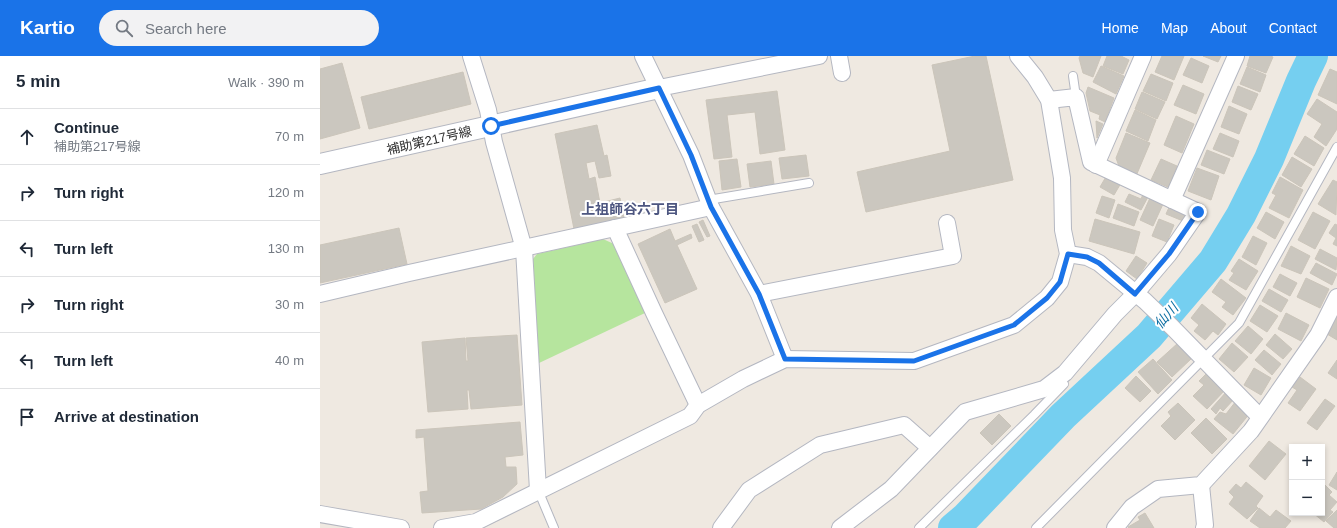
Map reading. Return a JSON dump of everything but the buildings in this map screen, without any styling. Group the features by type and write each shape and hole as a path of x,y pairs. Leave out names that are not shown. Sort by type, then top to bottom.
{"street":[{"path":"472,56 488,110 494,142 524,249 538,490"},
{"path":"643,56 691,155 709,203 759,294 785,359"},
{"name":"補助第217号線","path":"320,164 659,88 819,56"},
{"path":"839,56 842,73"},
{"path":"442,528 476,522 690,416 698,405 743,379 785,359 914,361 1014,325 1047,298 1060,282 1068,254 1062,230 1062,178 1049,100 1035,77 1018,56"},
{"path":"1096,164 1143,56"},
{"path":"1172,200 1236,56"},
{"path":"840,528 892,489 965,412 1044,389 1065,373 1169,254 1198,212 1091,162 1076,97 1049,100"},
{"path":"320,294 615,228 709,203"},
{"path":"759,294 953,256 947,223"},
{"path":"615,228 698,405"},
{"path":"1068,254 1087,257 1099,263 1172,327 1260,417"},
{"path":"1115,528 1132,507 1158,490 1201,485 1251,432 1318,335 1337,297"},
{"path":"721,528 749,490 820,445 904,425 930,448"},
{"path":"1201,485 1205,525 1204,528"},
{"path":"320,514 401,528"}],"lane":[{"path":"1073,76 1076,97"},
{"path":"1036,528 1239,322 1337,147"},
{"path":"709,203 809,183"},
{"path":"919,528 1064,384"},
{"path":"538,490 554,528"}],"green space":[{"path":"603,239 614,244 645,313 539,363 533,259 537,254"}],"waterway":[{"name":"仙川","path":"953,528 966,517 1063,416 1149,336 1213,261 1241,215 1269,159 1301,81 1313,56"}],"district":[{"name":"上祖師谷六丁目","path":"630,209"}],"route":[{"path":"491,126 659,88 691,155 711,207 759,294 785,359 914,361 1014,325 1047,298 1060,282 1068,254 1087,257 1099,263 1135,294 1169,254 1198,212"}]}
